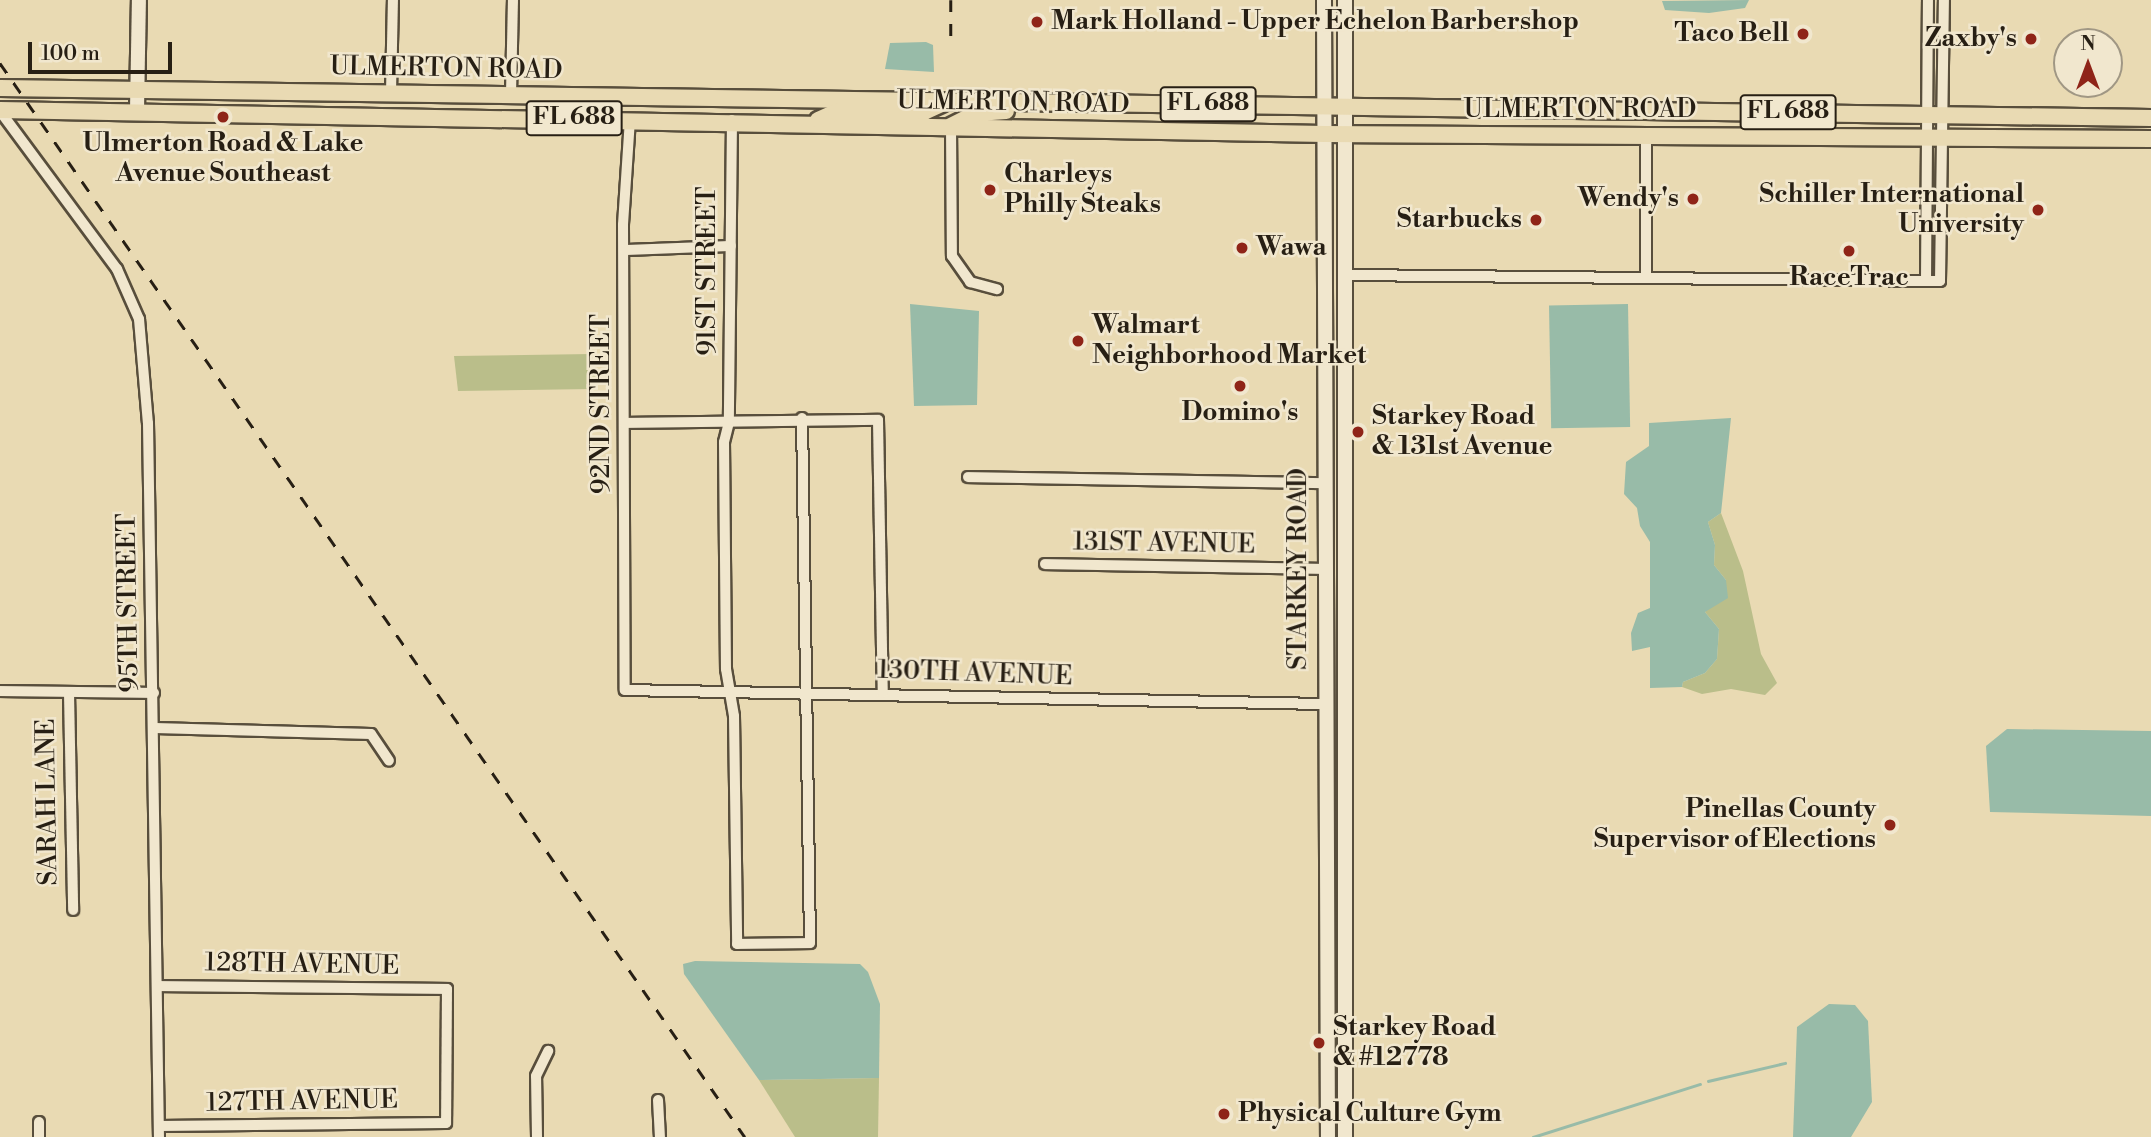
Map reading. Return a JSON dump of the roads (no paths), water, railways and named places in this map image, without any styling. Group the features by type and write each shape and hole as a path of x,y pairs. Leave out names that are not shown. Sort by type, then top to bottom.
{"main road":[{"path":"137,110 139,0"},
{"name":"STARKEY ROAD","path":"1324,0 1322,483 1328,1137"},
{"name":"STARKEY ROAD","path":"1345,0 1345,1137"},
{"name":"ULMERTON ROAD","path":"0,88 2151,118"},
{"path":"345,113 356,104 487,105 511,94"},
{"path":"630,119 655,109 749,110 769,98"},
{"path":"813,123 836,112 923,112 948,100"},
{"path":"951,126 977,113 1005,111 1016,102"},
{"name":"ULMERTON ROAD","path":"0,110 732,120 1325,134 2151,139"},
{"path":"1323,397 1346,428"},
{"path":"1345,684 1324,704 1339,727 1339,779 1345,787"}],"street":[{"path":"391,93 393,0"},
{"path":"511,94 513,0"},
{"path":"1346,275 1940,281 1933,136 1926,115 1928,0"},
{"path":"1926,281 1933,136 1943,115 1944,0"},
{"name":"95TH STREET","path":"0,110 117,269 139,319 147,391 155,728 159,1131"},
{"name":"92ND STREET","path":"625,690 625,250 630,119"},
{"name":"91ST STREET","path":"732,120 729,422 724,442 726,642 733,693 737,944 810,943 807,694"},
{"path":"951,126 952,256 970,282 997,289"},
{"path":"1646,135 1646,276"},
{"path":"625,250 731,246"},
{"path":"802,418 807,694"},
{"path":"625,423 802,418 878,420 883,693"},
{"path":"968,477 1322,483"},
{"name":"131ST AVENUE","path":"1045,564 1323,569"},
{"name":"130TH AVENUE","path":"625,690 883,693 1324,704"},
{"path":"0,691 154,693"},
{"name":"SARAH LANE","path":"69,693 74,910"},
{"path":"155,728 371,734 389,761"},
{"name":"128TH AVENUE","path":"158,986 447,989 446,1123"},
{"path":"537,1137 536,1076 548,1051"},
{"path":"658,1100 660,1137"},
{"path":"39,1122 39,1137"},
{"name":"127TH AVENUE","path":"159,1131 446,1123"}],"waterway":[{"path":"1708,1081 1785,1063"},
{"path":"1533,1137 1700,1084"}],"railway":[{"path":"951,0 951,39"},
{"path":"0,63 745,1137"}],"place":[{"name":"Mark Holland - Upper Echelon Barbershop","path":"1037,22"},
{"name":"Taco Bell","path":"1803,34"},
{"name":"Zaxby's","path":"2031,39"},
{"name":"Ulmerton Road & Lake Avenue Southeast","path":"223,117"},
{"name":"Charleys Philly Steaks","path":"990,190"},
{"name":"Wendy's","path":"1693,199"},
{"name":"Schiller International University","path":"2038,210"},
{"name":"Starbucks","path":"1536,220"},
{"name":"Wawa","path":"1242,248"},
{"name":"RaceTrac","path":"1849,251"},
{"name":"Walmart Neighborhood Market","path":"1078,341"},
{"name":"Domino's","path":"1240,386"},
{"name":"Starkey Road & 131st Avenue","path":"1358,432"},
{"name":"Pinellas County Supervisor of Elections","path":"1890,825"},
{"name":"Starkey Road & #12778","path":"1319,1043"},
{"name":"Physical Culture Gym","path":"1224,1114"}]}
